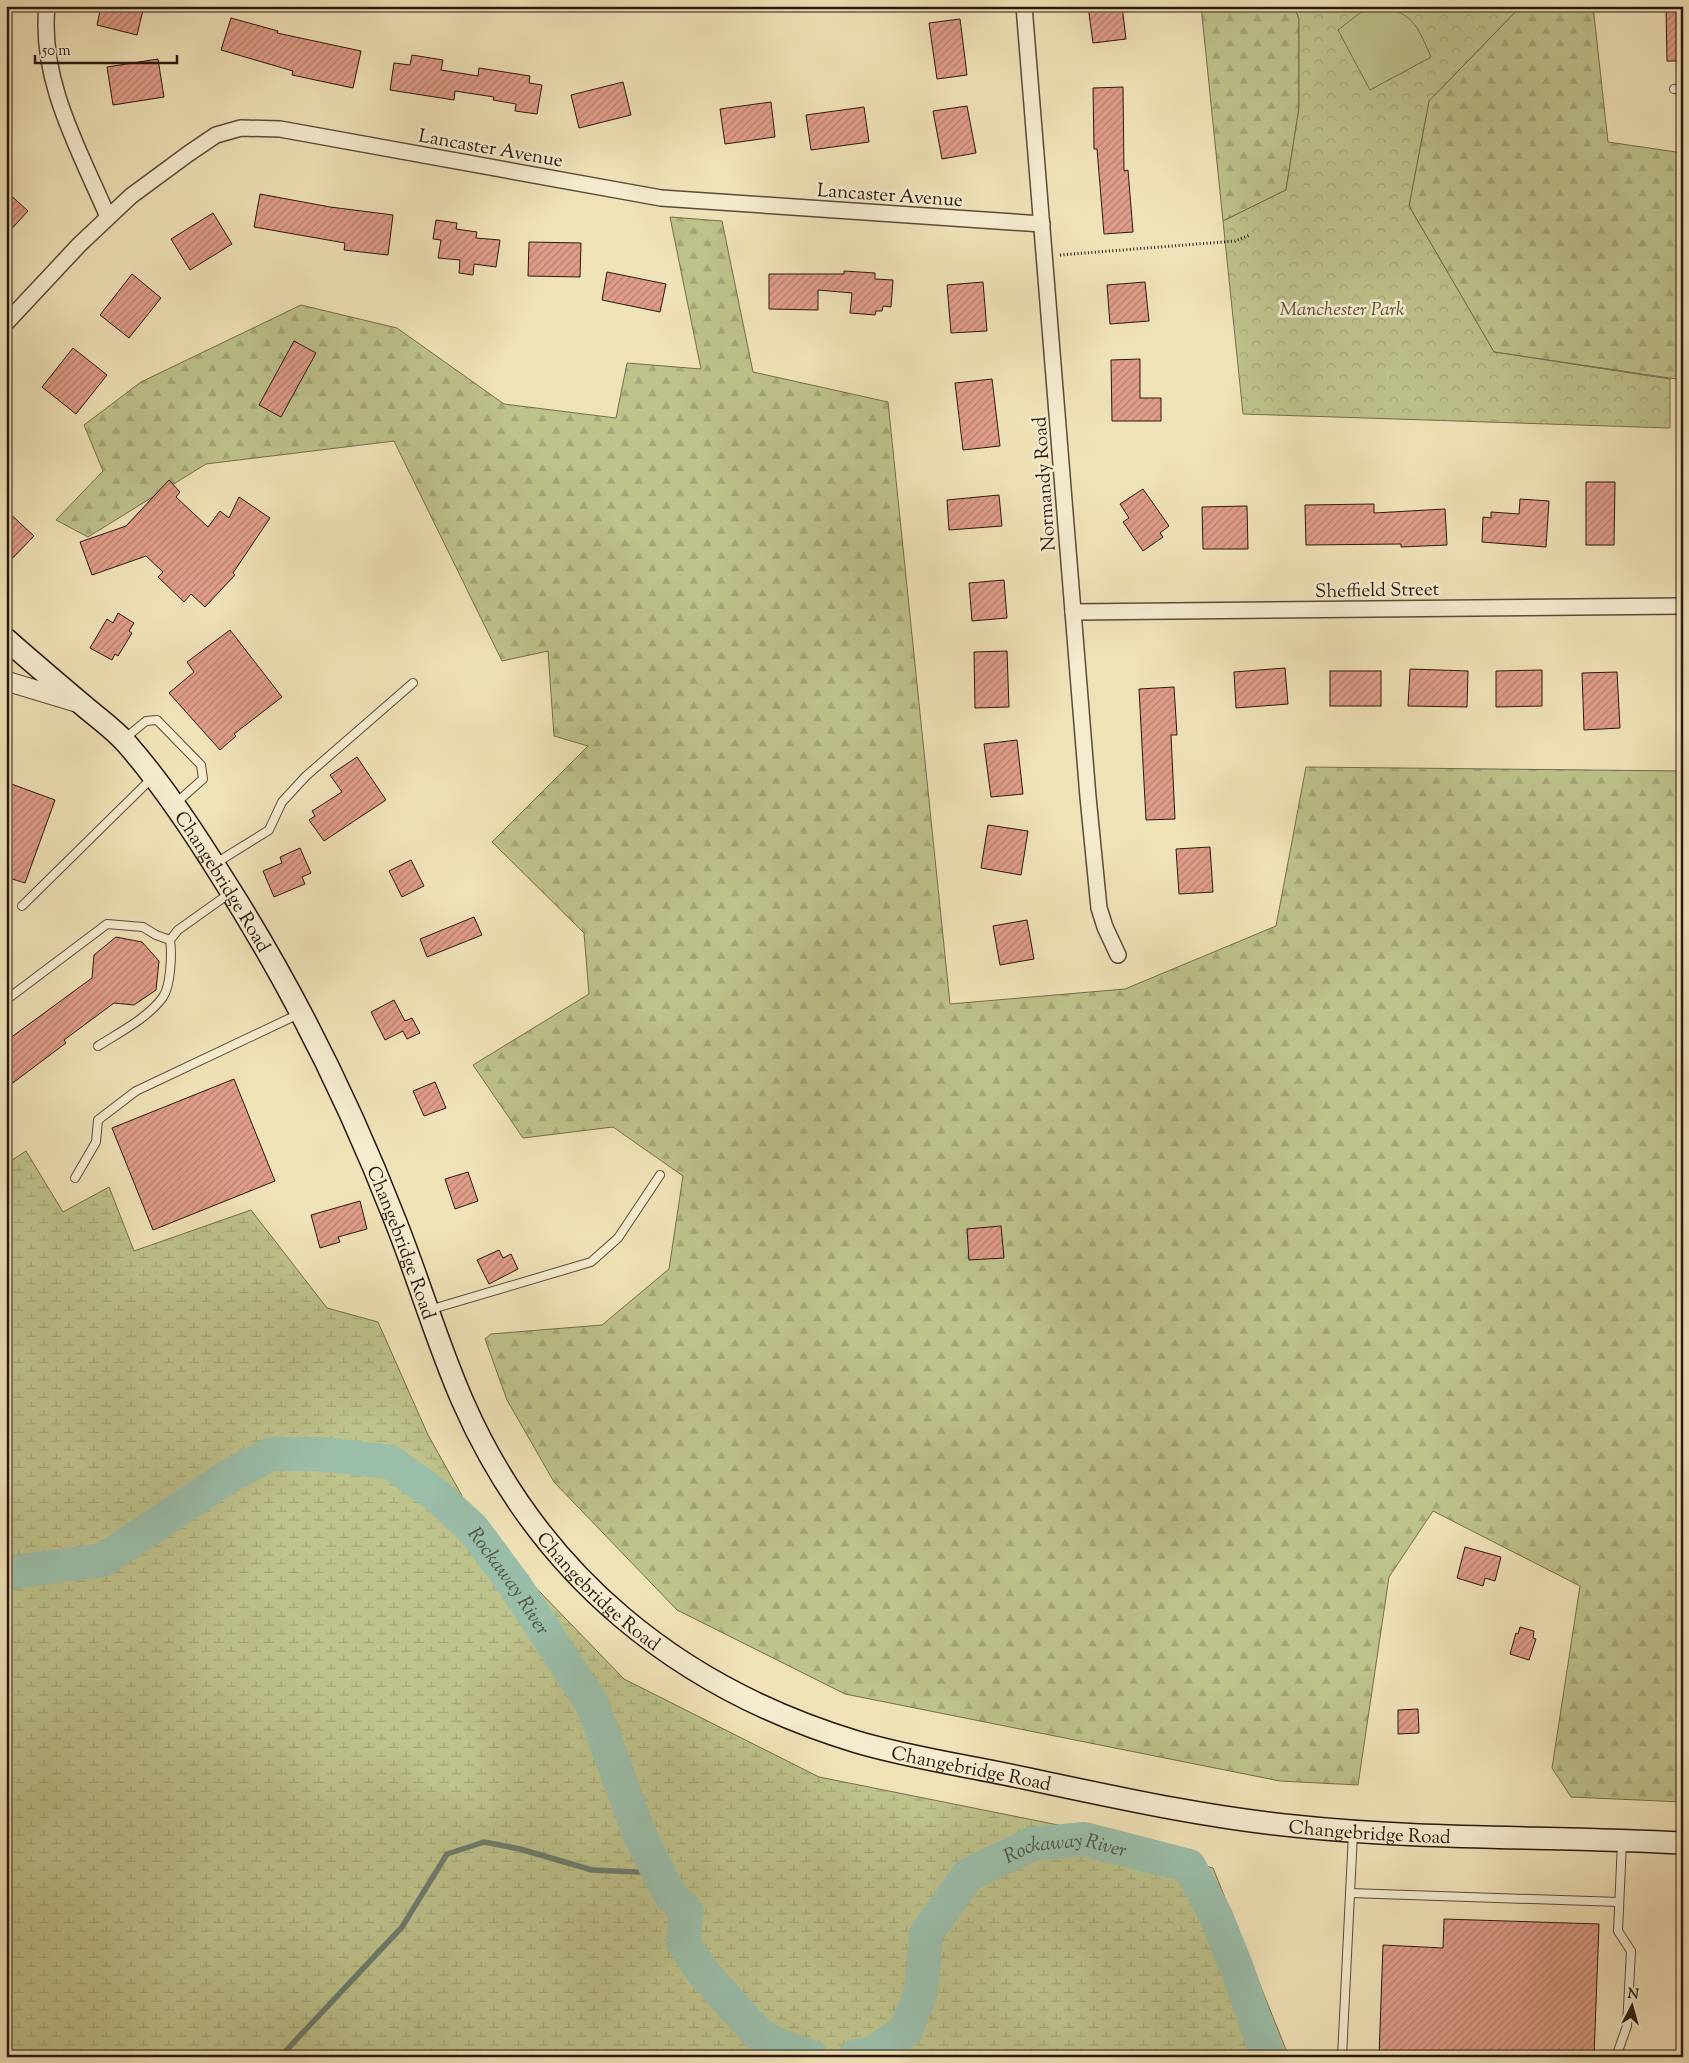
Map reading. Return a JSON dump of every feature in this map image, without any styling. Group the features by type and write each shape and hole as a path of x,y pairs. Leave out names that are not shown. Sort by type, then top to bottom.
{"main road":[{"name":"Changebridge Road","path":"6,639 123,739 154,777 214,864 302,1012 356,1122 397,1224 465,1407 488,1453 515,1498 580,1579 618,1615 659,1648 698,1674 748,1701 797,1721 858,1742 909,1755 1204,1815 1353,1831 1683,1842"}],"street":[{"path":"47,6 46,45 51,70 62,108 108,217"},
{"name":"Normandy Road","path":"1024,6 1099,908 1104,927 1118,955"},
{"name":"Lancaster Avenue","path":"6,322 80,244 131,196 216,135 241,128 258,127 520,171 661,198 1042,224"},
{"name":"Sheffield Street","path":"1073,612 1683,606"},
{"path":"6,682 82,704"}],"lane":[{"path":"1674,89 1683,90"},
{"path":"214,864 269,830 282,802 306,776 414,683"},
{"path":"123,739 146,721 157,720 201,765 203,779 174,805"},
{"path":"22,906 154,777"},
{"path":"98,1046 150,1011 164,995 172,955 170,940 178,930 232,892"},
{"path":"6,1000 107,924 143,927 156,935 170,940"},
{"path":"76,1178 96,1142 98,1120 136,1091 302,1012"},
{"path":"428,1310 591,1262 618,1238 660,1175"},
{"path":"1342,2057 1353,1831"},
{"path":"1616,2057 1627,2026 1631,1951 1618,1931 1622,1840"},
{"path":"1350,1893 1619,1902"}],"path":[{"path":"1045,256 1235,241 1250,236"}],"green space":[{"path":"1201,6 1294,6 1299,19 1299,108 1286,190 1223,221"},
{"name":"Manchester Park","path":"1294,6 1521,6 1429,101 1409,206 1494,352 1670,379 1670,428 1243,414 1223,221 1286,190 1299,108 1299,19"},
{"path":"1521,6 1593,6 1608,142 1683,153 1683,380 1494,352 1409,206 1429,101"},
{"path":"1374,7 1397,12 1411,21 1422,36 1431,57 1370,90 1338,30 1360,13"},
{"path":"670,217 722,221 753,372 888,402 950,1004 1125,989 1276,926 1306,767 1683,771 1683,1802 1571,1797 1552,1768 1580,1586 1433,1511 1389,1577 1358,1785 1280,1781 845,1694 677,1610 554,1482 507,1400 485,1339 491,1334 602,1325 669,1269 683,1176 613,1127 523,1138 473,1065 589,994 584,933 492,842 588,746 554,736 548,651 502,661 394,441 206,464 88,537 56,520 103,471 84,425 141,382 301,305 397,328 504,404 616,418 627,363 701,369"},
{"path":"26,1151 63,1212 109,1187 134,1251 251,1210 327,1308 378,1322 428,1435 483,1533 624,1679 819,1777 1198,1853 1183,1859 1213,1868 1289,2057 6,2057 6,1164"}],"building":[{"path":"101,6 144,6 137,35 97,25"},
{"path":"1088,6 1122,6 1126,39 1093,43"},
{"path":"1666,6 1683,6 1683,61 1667,61"},
{"path":"231,18 278,31 277,33 361,51 353,88 292,75 293,71 221,50"},
{"path":"960,19 967,75 937,79 929,23"},
{"path":"412,55 443,60 441,70 478,76 479,68 530,76 529,83 542,85 537,114 515,111 516,104 493,100 494,97 455,91 454,100 390,90 394,63 410,65"},
{"path":"158,59 164,97 113,105 107,67"},
{"path":"623,82 631,115 579,128 571,95"},
{"path":"1123,87 1124,171 1128,170 1133,232 1104,234 1097,149 1094,149 1093,88"},
{"path":"771,102 775,137 725,144 720,109"},
{"path":"967,106 976,153 942,159 933,111"},
{"path":"864,107 869,142 811,150 806,115"},
{"path":"6,191 28,211 6,235"},
{"path":"260,194 330,207 393,215 388,255 344,250 345,243 254,227"},
{"path":"213,213 232,244 190,270 171,239"},
{"path":"436,220 457,223 456,229 477,232 476,238 500,240 496,267 474,264 473,275 459,273 460,260 438,258 441,240 433,239"},
{"path":"529,242 581,243 580,277 528,276"},
{"path":"844,271 875,273 875,279 893,280 891,307 883,306 882,311 876,311 875,315 850,313 852,293 818,290 818,310 769,309 769,274 844,274"},
{"path":"607,272 666,284 660,312 602,300"},
{"path":"132,274 161,298 129,338 100,315"},
{"path":"983,282 987,331 951,333 947,285"},
{"path":"1145,282 1149,321 1110,324 1107,285"},
{"path":"294,341 316,353 281,417 259,405"},
{"path":"73,348 107,375 76,414 42,387"},
{"path":"1140,359 1140,398 1161,398 1161,421 1112,421 1111,360"},
{"path":"992,379 1000,446 963,450 955,383"},
{"path":"169,480 180,492 176,497 208,527 220,511 229,518 239,497 270,518 233,573 235,575 205,607 191,594 184,602 158,577 163,572 146,556 92,575 80,542 126,526"},
{"path":"1586,482 1615,482 1614,545 1586,545"},
{"path":"1143,489 1169,526 1160,533 1163,537 1143,551 1123,522 1129,518 1120,504"},
{"path":"999,495 1002,526 949,530 947,500"},
{"path":"1520,499 1549,501 1546,547 1482,542 1483,517 1491,518 1491,512 1519,514"},
{"path":"1374,504 1374,513 1445,509 1447,545 1401,547 1401,544 1306,545 1305,505"},
{"path":"1247,506 1248,549 1203,549 1202,507"},
{"path":"6,510 34,536 6,565"},
{"path":"1004,580 1007,618 972,621 969,583"},
{"path":"118,613 134,623 129,631 132,633 118,656 115,654 112,660 90,648 107,619 113,623"},
{"path":"230,630 282,697 234,734 236,736 220,750 169,693 194,672 187,662"},
{"path":"1007,651 1009,707 975,708 974,652"},
{"path":"1285,668 1288,704 1236,708 1234,672"},
{"path":"1410,669 1468,671 1467,707 1408,706"},
{"path":"1542,670 1542,706 1496,707 1496,671"},
{"path":"1330,671 1381,671 1381,706 1330,706"},
{"path":"1617,672 1620,728 1584,730 1582,673"},
{"path":"1174,687 1177,735 1171,735 1175,819 1146,820 1139,689"},
{"path":"1017,740 1023,794 991,797 984,744"},
{"path":"357,757 386,800 324,841 309,820 315,816 312,811 342,792 330,775"},
{"path":"6,782 55,800 25,883 6,877"},
{"path":"988,825 1028,831 1021,875 981,868"},
{"path":"1210,847 1213,892 1179,894 1176,849"},
{"path":"300,848 311,873 302,877 305,884 274,897 263,871 282,863 280,857"},
{"path":"411,860 424,886 402,897 389,871"},
{"path":"474,917 482,935 427,957 420,939"},
{"path":"1027,920 1034,959 1000,965 993,926"},
{"path":"116,937 142,942 159,961 156,990 134,1005 114,1003 64,1040 66,1043 6,1088 6,1041 92,978 94,955"},
{"path":"394,1000 405,1021 412,1018 420,1033 407,1039 403,1031 385,1040 371,1012"},
{"path":"234,1079 275,1181 153,1230 112,1128"},
{"path":"435,1082 446,1108 424,1116 413,1091"},
{"path":"468,1172 478,1201 455,1209 445,1179"},
{"path":"360,1201 367,1229 338,1237 340,1242 320,1248 311,1215"},
{"path":"1001,1226 1004,1258 969,1260 967,1229"},
{"path":"499,1250 503,1258 511,1254 518,1269 489,1284 477,1260"},
{"path":"1465,1547 1501,1557 1495,1581 1485,1578 1483,1586 1457,1578"},
{"path":"1520,1627 1534,1631 1533,1638 1536,1639 1529,1660 1510,1654 1516,1633 1518,1634"},
{"path":"1418,1709 1419,1733 1398,1734 1398,1710"},
{"path":"1444,1919 1599,1924 1594,2057 1379,2057 1383,1945 1443,1948"}],"waterway":[{"name":"Rockaway River","path":"6,1573 103,1560 229,1476 271,1454 321,1454 390,1462 435,1494 473,1529 516,1587 592,1704 641,1838 670,1895 687,1912 683,1942 702,1971 756,2032 779,2046 812,2057"},
{"name":"Rockaway River","path":"854,2057 873,2053 906,2030 921,1992 926,1934 968,1875 1032,1844 1084,1839 1189,1866 1216,1916 1268,2057"},
{"path":"280,2057 402,1927 447,1854 484,1842 520,1849 592,1870 659,1873"}]}
